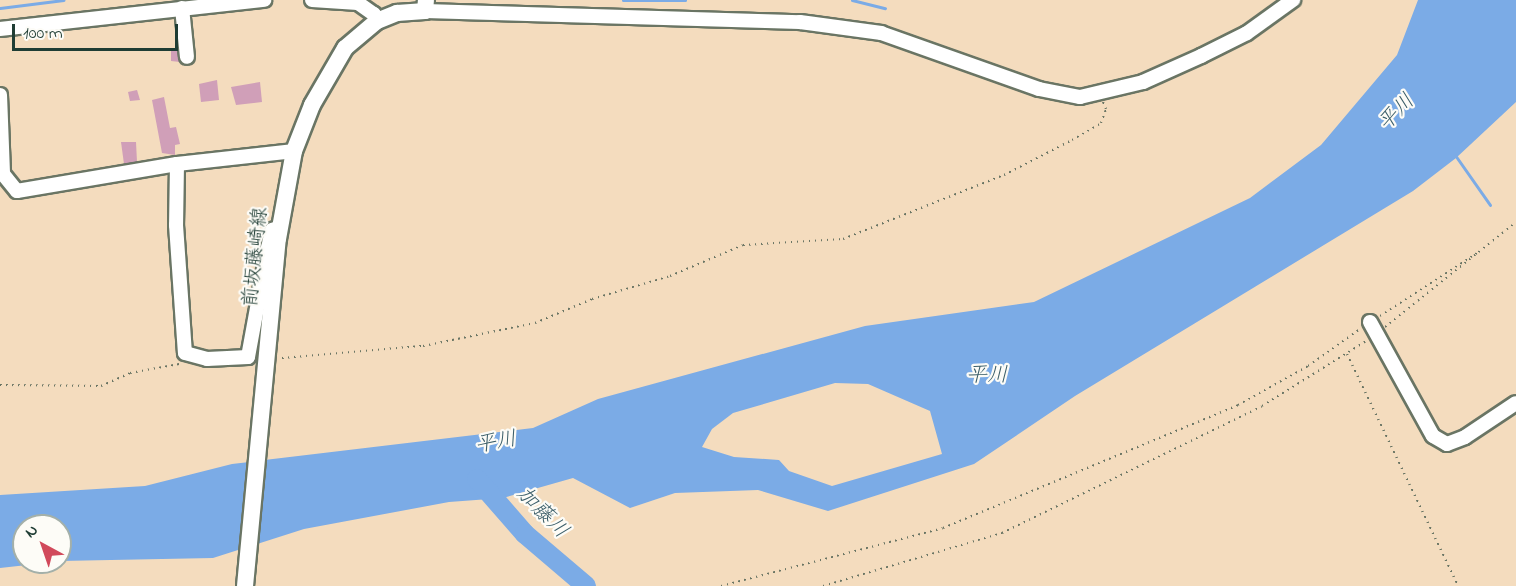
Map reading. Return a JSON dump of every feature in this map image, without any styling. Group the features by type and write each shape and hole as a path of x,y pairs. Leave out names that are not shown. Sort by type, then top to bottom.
{"main road":[{"name":"前坂藤崎線","path":"245,586 280,227 294,151 332,66 358,34 377,21 425,6"}],"street":[{"path":"0,29 264,0"},
{"path":"312,0 358,3 374,14 377,21"},
{"path":"425,6 800,22 881,33 1039,89 1080,97 1100,95 1143,82 1201,56 1247,33 1293,0"},
{"path":"182,9 187,57"},
{"path":"0,95 3,174 16,191 177,164 294,151"},
{"path":"177,164 176,225 185,353 207,359 248,357 272,230 280,227"},
{"path":"1374,328 1433,436 1447,444 1465,437 1516,403"}],"path":[{"path":"282,358 423,346 535,323 592,299 670,276 743,245 843,239 1004,175 1071,140 1101,123 1107,109 1100,95"},
{"path":"721,586 943,528 1238,405 1374,328 1516,222"},
{"path":"823,586 1002,533 1262,406 1347,354 1374,328 1477,253"},
{"path":"1347,354 1458,586"},
{"path":"0,385 100,387 130,373 185,363"}],"water":[{"name":"平川","path":"1418,0 1516,0 1516,102 1456,158 1413,191 1075,396 974,464 828,511 758,490 675,493 630,508 573,478 503,498 449,502 304,529 213,558 72,561 72,514 12,514 12,567 0,568 0,495 145,486 232,464 533,428 598,399 865,326 1034,302 1250,198 1321,145 1397,55","holes":["835,383 868,384 930,411 942,454 832,486 789,471 779,460 734,457 702,447 712,429 733,413"]}],"building":[{"path":"171,48 177,48 180,62 171,61"},
{"path":"217,80 219,100 201,102 199,84"},
{"path":"260,82 262,102 236,105 231,87"},
{"path":"137,90 140,100 130,101 128,92"},
{"path":"164,97 170,128 176,127 180,144 175,145 175,155 162,153 152,100"},
{"path":"121,142 136,142 137,162 124,164"}],"waterway":[{"path":"0,8 63,0"},
{"path":"623,0 685,0"},
{"path":"852,0 885,8"},
{"path":"1455,155 1490,205"},
{"name":"加藤川","path":"477,479 525,534 586,586"}]}
